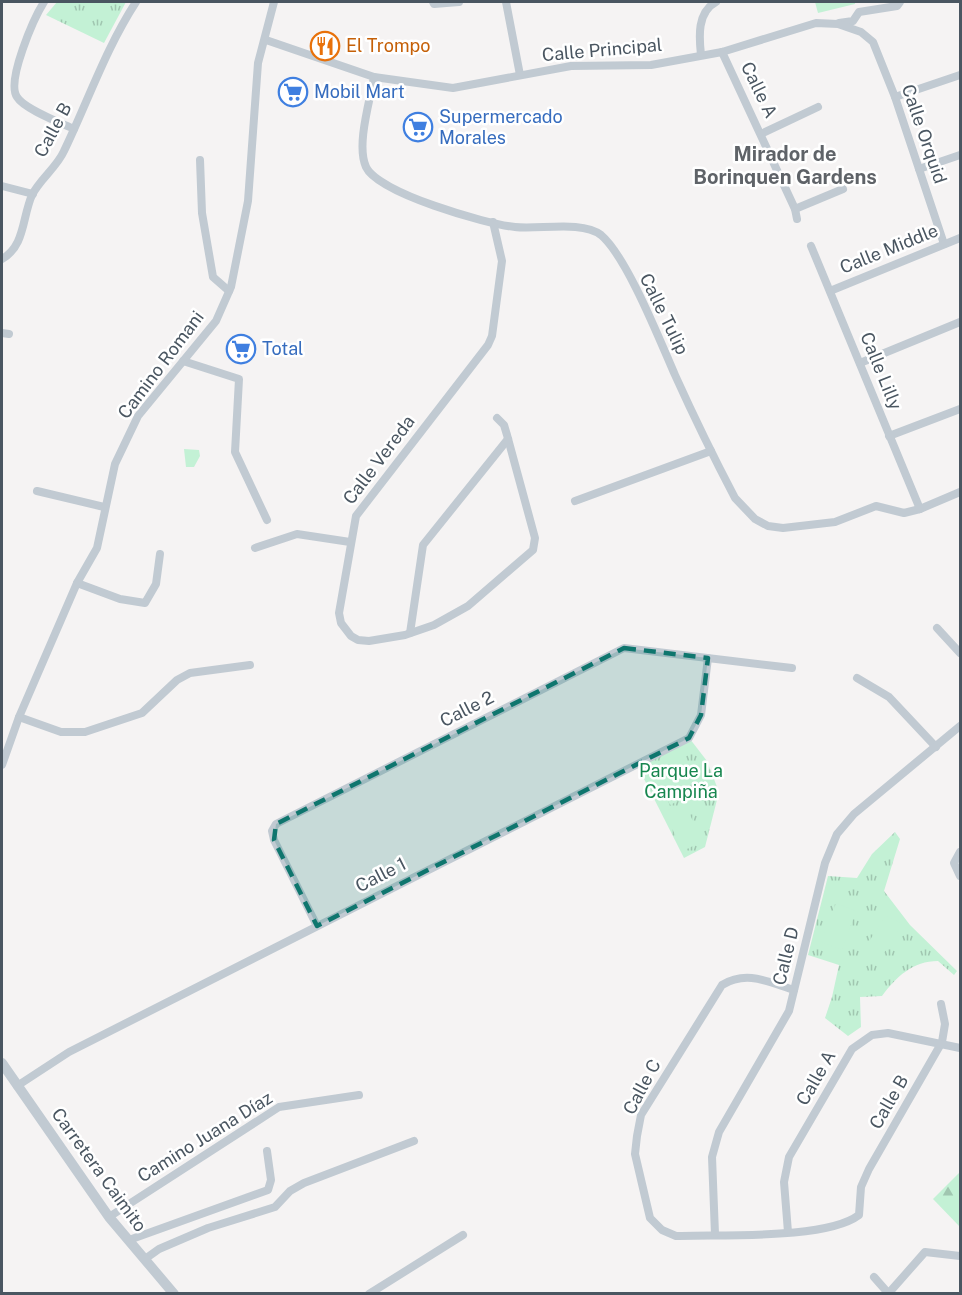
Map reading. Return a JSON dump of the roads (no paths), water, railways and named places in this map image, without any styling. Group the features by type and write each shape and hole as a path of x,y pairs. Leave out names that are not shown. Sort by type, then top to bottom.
{"street":[{"path":"44,2 35,15 13,83 17,98 74,129"},
{"name":"Calle B","path":"2,259 11,254 19,242 33,194 63,154 120,26 136,2"},
{"name":"Camino Romani","path":"2,765 19,717 77,583 97,548 115,464 138,416 216,321 229,291 248,201 258,63 266,40 274,2"},
{"path":"434,3 459,2"},
{"path":"507,2 520,75"},
{"path":"701,55 698,30 710,5 716,2"},
{"path":"829,24 853,21 859,12 897,6 900,2"},
{"name":"Calle Principal","path":"266,40 374,77 453,88 571,66 651,65 722,52 816,23 861,32 868,38"},
{"name":"Calle Orquid","path":"868,38 873,42 895,97 944,244"},
{"name":"Calle A","path":"722,52 795,209 797,219"},
{"path":"895,97 960,75"},
{"name":"Calle Tulip","path":"374,77 362,149 366,167 376,180 402,194 493,222 516,227 577,227 599,233 611,246 641,299 735,498 755,519 768,526 783,528 835,522 876,506 904,513 920,509 960,492"},
{"path":"761,134 818,106"},
{"path":"919,169 960,155"},
{"path":"200,160 202,213 213,277 229,291"},
{"path":"2,186 33,194"},
{"path":"795,209 843,189"},
{"name":"Calle Vereda","path":"493,222 502,261 489,345 360,509 350,542 339,613 344,630 358,640 369,641 410,633 434,625 468,606 533,550 535,538 508,438 504,424 497,418"},
{"name":"Calle Middle","path":"830,291 960,238"},
{"name":"Calle Lilly","path":"812,246 920,509"},
{"path":"860,363 960,322"},
{"path":"183,361 239,379 235,452 267,520"},
{"path":"889,436 960,409"},
{"path":"410,633 423,545 508,438"},
{"path":"575,501 711,451"},
{"path":"37,490 104,507"},
{"path":"255,548 297,534 350,542"},
{"path":"77,583 120,599 145,603 156,584 160,554"},
{"path":"937,628 960,653"},
{"name":"Calle 2","path":"317,926 274,840 272,831 276,824 624,648 792,668"},
{"name":"Calle 1","path":"17,1086 69,1052 689,738 701,716 708,658"},
{"path":"19,717 61,732 86,732 142,713 177,680 190,673 249,664"},
{"path":"857,678 889,697 936,747"},
{"name":"Calle D","path":"715,1234 712,1157 719,1132 789,1011 825,863 837,834 854,814 960,726"},
{"path":"960,852 954,863 960,876"},
{"name":"Calle C","path":"794,990 752,978 736,976 722,985 641,1115 635,1154 650,1218 662,1230 676,1236 821,1229 850,1222 859,1215"},
{"name":"Calle B","path":"859,1215 861,1187 869,1169 942,1042 945,1024 941,1004"},
{"name":"Calle A","path":"788,1232 784,1182 789,1157 852,1049 872,1035 888,1034 942,1042 960,1048"},
{"name":"Carretera Caimito","path":"2,1063 109,1217 174,1293"},
{"name":"Camino Juana Díaz","path":"109,1217 279,1107 359,1095"},
{"path":"145,1259 159,1249 208,1228 275,1207 290,1191 304,1183 414,1141"},
{"path":"129,1240 268,1190 271,1180 267,1151"},
{"path":"369,1293 463,1235"},
{"path":"874,1277 888,1293 925,1252 960,1256"}],"place":[{"name":"El Trompo","path":"325,46"},
{"name":"Mobil Mart","path":"293,92"},
{"name":"Supermercado Morales","path":"418,127"},
{"name":"Total","path":"241,349"}],"district":[{"name":"Mirador de Borinquen Gardens","path":"785,166"}],"park label":[{"name":"Parque La Campiña","path":"681,781"}]}
